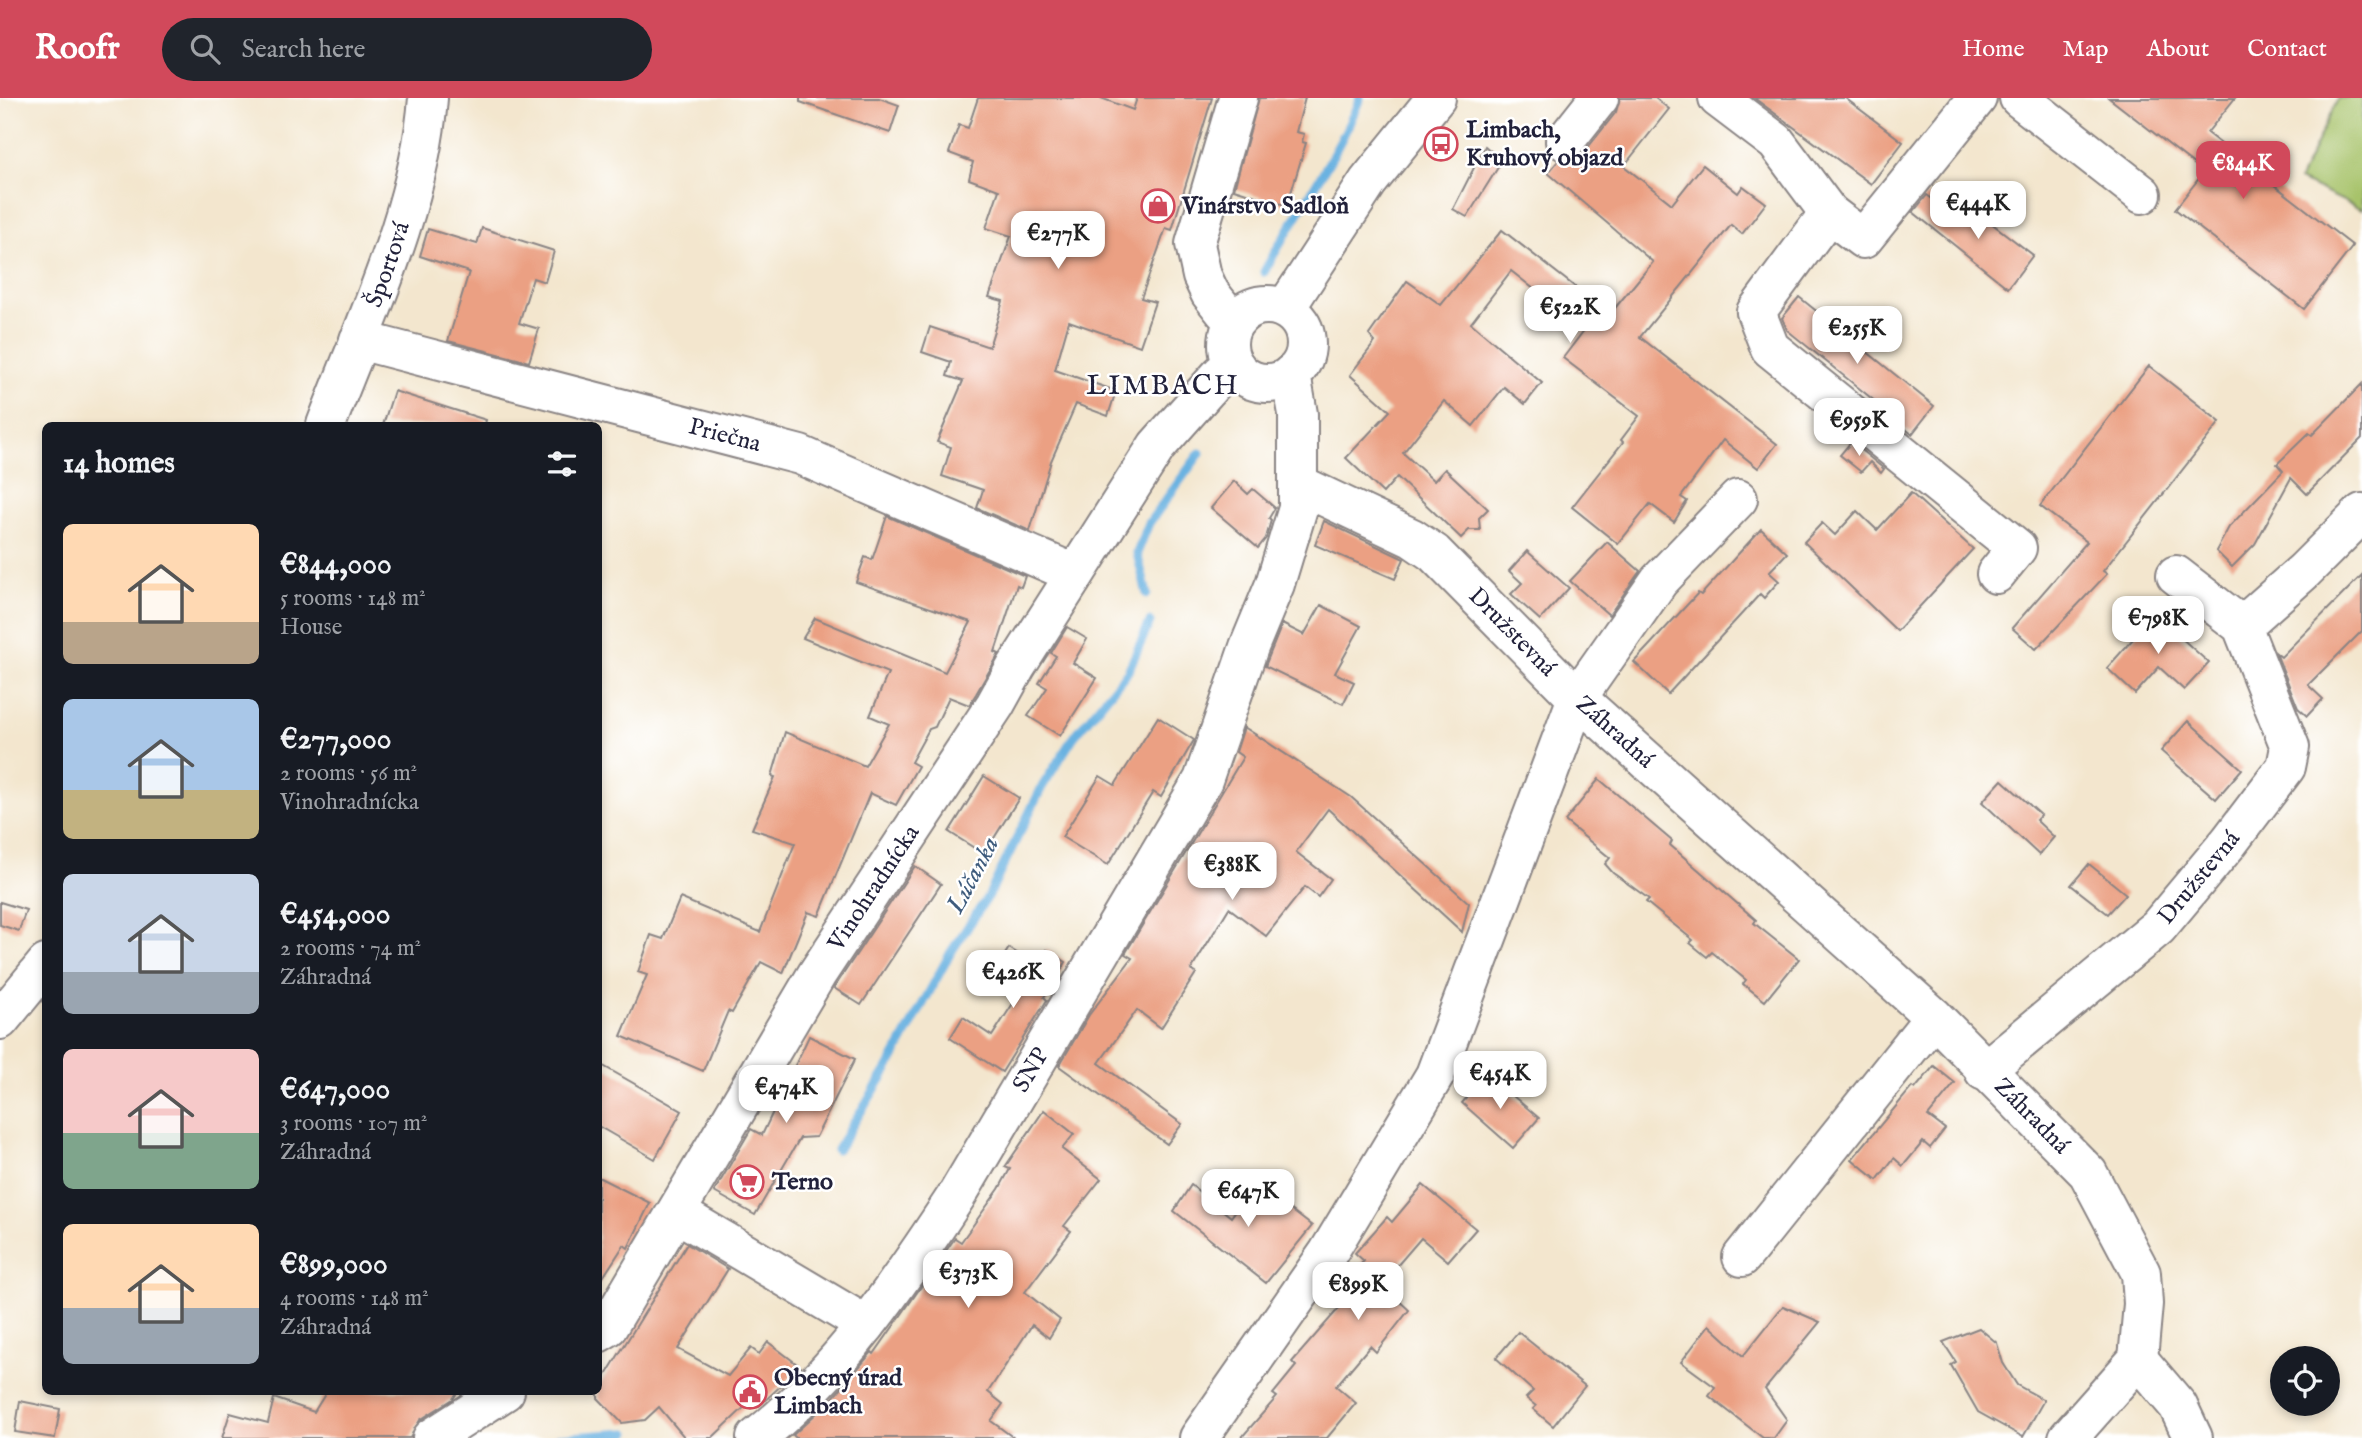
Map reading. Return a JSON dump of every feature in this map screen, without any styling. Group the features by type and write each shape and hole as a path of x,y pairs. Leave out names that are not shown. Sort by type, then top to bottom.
{"street":[{"name":"Športová","path":"327,422 394,244 425,135 428,98"},
{"path":"1238,98 1195,244 1209,293 1225,312 1238,318"},
{"path":"1285,309 1337,227 1401,140 1436,98"},
{"path":"1565,141 1599,98"},
{"path":"1718,98 1776,142 1829,213 1863,239 1977,98"},
{"path":"2019,98 2142,194"},
{"path":"1829,213 1756,312 1770,348 2017,548 1996,574"},
{"path":"1260,305 1285,309 1296,317 1306,340 1305,353 1291,374 1268,383 1244,375 1235,366 1228,341 1238,318 1260,305"},
{"name":"Priečna","path":"359,340 800,455 1075,574"},
{"name":"Vinohradnícka","path":"602,1331 608,1327 677,1213 817,974 995,705 1157,446 1221,374 1235,366"},
{"name":"SNP","path":"756,1438 795,1408 866,1325 957,1195 1203,780 1249,647 1275,584 1298,508 1298,414 1291,374"},
{"name":"Družstevná","path":"1298,484 1412,538 1434,553 1577,698 1659,581 1738,499"},
{"path":"2176,575 2242,626 2304,571 2362,513"},
{"name":"Družstevná","path":"1984,1071 2158,928 2286,767 2290,747 2242,626"},
{"name":"Záhradná","path":"1199,1438 1328,1253 1435,1076 1577,698 1934,1017 1984,1071 2088,1173 2141,1273 2143,1304 2138,1359"},
{"path":"0,1020 42,969"},
{"path":"1742,1257 1934,1017"},
{"path":"677,1213 866,1325"},
{"path":"2068,1438 2138,1359 2178,1406 2193,1438"},
{"path":"432,1438 499,1395"}],"green space":[{"path":"2338,98 2362,98 2362,210 2299,180"}],"building":[{"path":"800,98 879,98 899,105 890,133 800,102"},
{"path":"978,98 1101,98 1133,110 1137,98 1212,98 1172,230 1166,228 1141,298 1155,302 1140,346 1069,321 1055,370 1116,391 1108,416 1076,404 1051,461 1030,531 977,508 983,490 942,476 951,447 937,442 963,381 947,376 951,362 922,352 930,327 989,347 1003,301 989,297 1011,236 986,228 999,190 969,179 973,162 949,153 959,125 968,128"},
{"path":"1259,98 1305,98 1296,132 1304,134 1302,142 1306,143 1285,205 1234,189"},
{"path":"1620,98 1655,98 1669,109 1624,166 1672,204 1703,165 1738,193 1743,186 1766,203 1742,234 1731,225 1640,337 1777,444 1758,468 1723,440 1681,497 1687,501 1674,522 1650,504 1618,544 1572,507 1623,442 1621,440 1639,416 1563,358 1585,329 1511,271 1471,323 1542,383 1525,404 1504,387 1473,426 1444,401 1403,453 1434,481 1445,469 1488,509 1479,518 1480,530 1469,530 1461,538 1397,477 1383,493 1346,458 1390,411 1350,375 1375,342 1369,335 1407,281 1441,305 1502,230 1610,314 1653,262 1548,173 1558,161 1572,161 1582,155 1616,112"},
{"path":"1754,98 1845,98 1903,142 1871,184"},
{"path":"2109,98 2235,98 2207,133 2353,246 2304,309 2175,209 2204,172"},
{"path":"1485,146 1502,161 1467,217 1453,209"},
{"path":"1927,195 1968,226 1978,213 2033,255 2008,288 1913,212"},
{"path":"482,228 554,251 545,282 533,278 519,323 539,329 529,362 448,341 469,272 420,256 428,229 477,244"},
{"path":"1799,297 1934,406 1912,434 1787,330 1782,318"},
{"path":"2149,366 2220,422 2103,571 2107,574 2036,649 2012,628 2087,542 2040,506"},
{"path":"2362,384 2362,438 2307,494 2291,478 2255,544 2232,567 2216,551 2229,527 2283,471 2277,464 2309,433 2312,435"},
{"path":"394,391 486,420 486,422 384,422"},
{"path":"1851,442 1884,469 1881,473 1870,462 1861,472 1840,455"},
{"path":"1234,481 1248,494 1253,489 1275,508 1269,518 1271,520 1266,538 1258,548 1211,508"},
{"path":"1911,493 1973,549 1897,631 1804,542 1822,523 1835,535 1857,511 1877,530"},
{"path":"887,516 1025,576 1021,587 1017,585 995,652 999,654 969,705 949,697 935,727 929,729 911,762 918,766 896,805 870,793 819,916 808,912 783,973 761,962 732,1013 728,1011 703,1071 621,1036 647,975 638,972 651,935 663,939 680,898 760,932 795,843 752,829 775,777 772,776 785,732 865,766 889,724 870,716 888,673 803,638 815,618 945,672 971,622 856,582 865,557 872,560"},
{"path":"1324,521 1404,559 1395,579 1315,545"},
{"path":"1761,529 1787,553 1769,572 1779,581 1764,598 1760,594 1668,694 1634,662 1698,593 1701,595"},
{"path":"1607,542 1640,571 1609,615 1570,581"},
{"path":"1527,551 1569,588 1540,620 1511,594 1522,583 1509,571"},
{"path":"2362,575 2362,631 2308,685 2323,699 2307,716 2298,708 2276,653 2281,657"},
{"path":"1321,605 1361,626 1335,673 1354,682 1343,704 1265,666 1282,624 1304,635"},
{"path":"2159,610 2182,630 2178,635 2209,663 2184,690 2159,667 2135,694 2107,668"},
{"path":"1067,627 1087,639 1073,663 1097,678 1060,736 1028,716 1047,688 1039,683 1056,656 1051,653"},
{"path":"1158,717 1194,740 1161,797 1153,792 1108,865 1062,837 1100,776 1115,785"},
{"path":"2188,721 2242,769 2216,799 2161,751"},
{"path":"1244,727 1351,797 1469,903 1462,932 1328,809 1296,852 1331,879 1318,897 1305,887 1266,936 1229,908 1191,970 1196,973 1161,1028 1137,1010 1099,1063 1182,1124 1167,1144 1059,1066 1089,1015 1132,958 1125,954 1243,757 1236,752"},
{"path":"984,776 1019,798 984,854 949,832"},
{"path":"1599,779 1672,841 1670,845 1756,920 1754,923 1799,959 1765,1001 1743,984 1746,980 1712,952 1707,957 1690,943 1693,940 1646,902 1649,899 1613,873 1605,864 1610,858 1565,821"},
{"path":"2002,780 2041,815 2036,820 2054,837 2039,855 1982,802"},
{"path":"2089,864 2126,894 2108,914 2071,885"},
{"path":"915,866 941,884 861,1005 834,988"},
{"path":"0,902 26,910 19,931 0,925"},
{"path":"1009,948 1037,966 1047,950 1066,962 1044,997 1047,1000 1002,1072 950,1038 963,1017 992,1036 1025,985 997,967"},
{"path":"809,1036 855,1059 816,1137 800,1138 755,1215 714,1192 751,1129 762,1135"},
{"path":"602,1065 682,1111 655,1159 602,1128"},
{"path":"1934,1066 1955,1083 1928,1116 1945,1129 1930,1148 1923,1142 1903,1166 1894,1158 1877,1180 1852,1159 1912,1087 1915,1089"},
{"path":"1487,1074 1539,1118 1513,1148 1462,1103"},
{"path":"1044,1110 1074,1134 1062,1149 1101,1179 1064,1226 1071,1231 1025,1292 1060,1320 1049,1338 1032,1325 988,1392 1003,1404 991,1421 1014,1438 796,1438 793,1435 831,1400 872,1352 874,1354 955,1238 961,1242 999,1189 1010,1169 1005,1167"},
{"path":"602,1179 650,1203 628,1248 624,1245 602,1279"},
{"path":"1256,1183 1312,1226 1266,1283 1174,1211 1191,1185 1231,1217"},
{"path":"1423,1185 1476,1229 1448,1261 1421,1238 1396,1267 1400,1276 1392,1283 1400,1290 1395,1297 1409,1310 1376,1352 1370,1346 1336,1386 1356,1403 1327,1438 1241,1438 1277,1397 1273,1394 1296,1366 1292,1362 1368,1275 1359,1266 1364,1261 1355,1253 1387,1217 1392,1222"},
{"path":"687,1244 728,1269 678,1349 728,1376 751,1348 759,1354 768,1342 801,1367 759,1406 752,1400 712,1438 685,1438 659,1407 645,1420 622,1423 598,1398 598,1395 602,1395 602,1382"},
{"path":"1783,1306 1820,1322 1765,1389 1787,1420 1774,1438 1763,1438 1709,1396 1715,1387 1681,1362 1709,1325 1743,1356"},
{"path":"1979,1328 1997,1343 2003,1363 2017,1385 2044,1400 2023,1437 1978,1412 1951,1365 1956,1362 1943,1342"},
{"path":"1518,1332 1585,1386 1553,1426 1533,1409 1536,1406 1526,1398 1533,1391 1496,1358"},
{"path":"325,1395 456,1395 420,1420 410,1438 222,1438 230,1413 268,1423 274,1398 314,1412"},
{"path":"20,1401 60,1409 55,1438 15,1432"}],"waterway":[{"name":"Lúčanka","path":"1264,272 1328,164 1360,98"},
{"name":"Lúčanka","path":"1147,594 1137,553 1149,523 1200,453"},
{"name":"Lúčanka","path":"837,1150 888,1068 951,952 989,895 1042,787 1073,738 1128,671 1150,622"},
{"name":"Lúčanka","path":"558,1438 627,1433"}],"place":[{"name":"Limbach, Kruhový objazd","path":"1441,144"},
{"name":"Vinárstvo Sadloň","path":"1158,206"},
{"name":"Terno","path":"747,1182"},
{"name":"Obecný úrad Limbach","path":"750,1392"}],"district":[{"name":"LIMBACH","path":"1163,386"}]}
